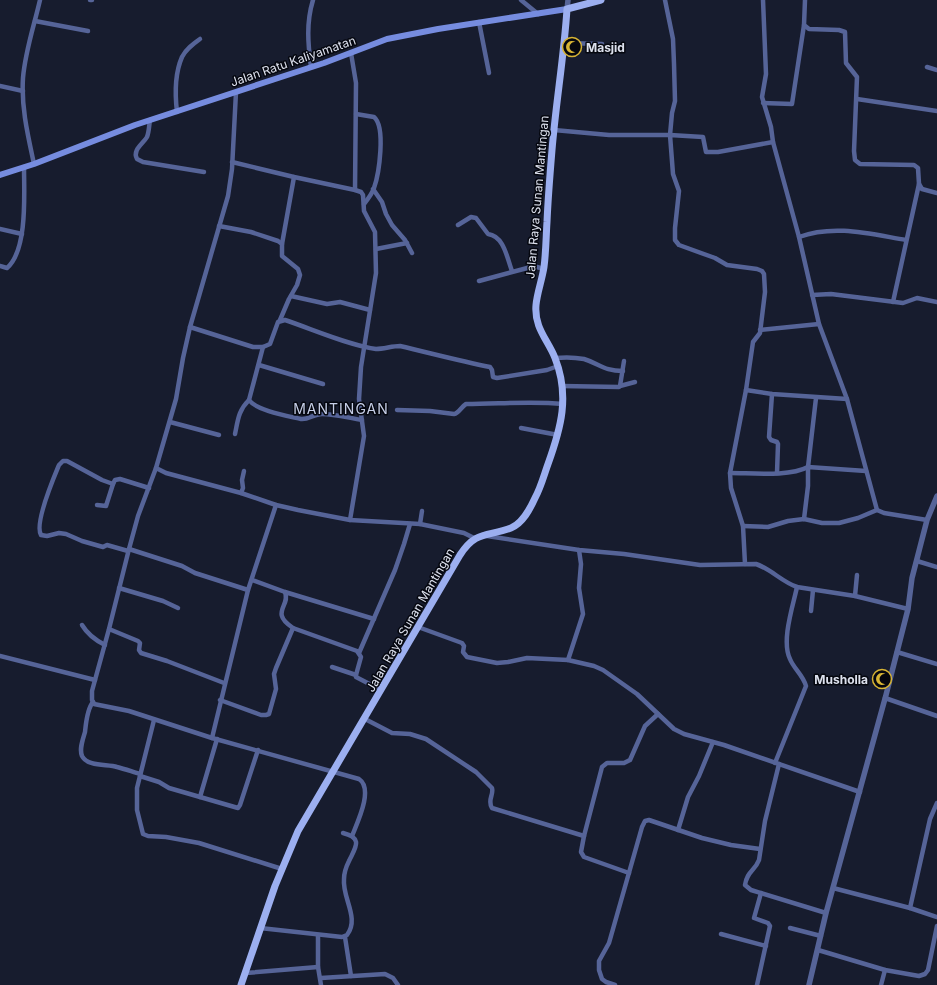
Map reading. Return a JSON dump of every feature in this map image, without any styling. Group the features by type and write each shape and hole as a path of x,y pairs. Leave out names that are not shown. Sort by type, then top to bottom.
{"main road":[{"name":"Jalan Ratu Kaliyamatan","path":"0,175 34,164 150,120 311,67 386,40 438,29 538,14 601,0"},
{"name":"Jalan Raya Sunan Mantingan","path":"242,985 260,928 282,869 302,823 333,773 463,550 474,538 512,528 529,510 543,478 558,435 563,414 560,370 542,335 537,318 536,306 544,268 556,103 565,43 567,8"}],"street":[{"path":"34,164 26,124 23,90 25,65 40,0"},
{"path":"311,67 308,21 313,0"},
{"path":"521,0 538,14"},
{"name":"Jalan Raya Sunan Mantingan","path":"567,8 568,0"},
{"path":"665,0 673,39 675,101 672,113 670,135 673,174 679,191 675,240 679,245 715,258 727,265 763,272 765,292 760,333 753,342 746,390 730,473 732,488 743,526 745,564"},
{"path":"763,0 766,74 762,89 763,104 771,127 819,324 847,399 877,510"},
{"path":"763,104 792,104 804,25 805,0"},
{"path":"35,20 88,31"},
{"path":"479,22 489,73"},
{"path":"804,25 810,29 839,30 845,32 846,60 848,66 854,71 857,77 854,151 855,160 860,164 914,165 918,168 919,184 893,302"},
{"path":"177,112 175,98 180,65 183,56 189,48 200,39"},
{"path":"565,43 602,44"},
{"path":"350,53 355,77 355,190"},
{"path":"927,67 937,70"},
{"path":"0,86 23,90"},
{"path":"236,92 232,162 228,196 190,327 170,422 156,468 138,516 129,550 91,696 93,702 89,712 81,754 83,758 90,762 115,766 159,782 169,788 235,808 239,807 258,750"},
{"path":"857,99 937,111"},
{"path":"356,114 374,117 379,123 381,141 376,184 364,204"},
{"path":"150,120 147,136 136,152 137,159 143,162 204,172"},
{"path":"554,130 609,135 702,136 704,138 706,152 718,152 774,142"},
{"path":"232,162 355,190 361,192 363,195 365,214 375,232 375,284 361,367 359,399 364,436 350,520"},
{"path":"0,266 4,268 10,265 22,234 24,214 24,167"},
{"path":"190,327 253,347 263,347 270,344 275,329 297,285 300,275 298,269 282,256 282,244 294,177"},
{"path":"919,184 924,190 937,192"},
{"path":"374,189 382,202 392,225 407,243 412,253"},
{"path":"458,225 472,217 476,218 488,234 494,235 499,240 503,246 512,271"},
{"path":"219,226 260,234 278,240 282,244"},
{"path":"0,229 22,234"},
{"path":"799,237 812,232 831,230 859,232 906,240"},
{"path":"376,249 407,243"},
{"path":"479,281 534,266 544,268"},
{"path":"812,296 831,294 903,303 919,298 937,302"},
{"path":"291,296 327,304 340,302 370,310"},
{"path":"280,320 285,320 344,341 364,346 384,349 393,346 400,346 442,355 479,366 490,367 492,370 492,377 497,378 547,370 558,366"},
{"path":"760,330 819,324"},
{"path":"235,434 242,407 249,400 263,347"},
{"path":"555,358 577,358 593,363 607,370 623,371"},
{"path":"620,386 624,362"},
{"path":"258,365 323,384"},
{"path":"562,386 611,387 635,382"},
{"path":"746,390 816,398 847,399"},
{"path":"772,394 769,437 778,444 777,473"},
{"path":"804,519 816,398"},
{"path":"249,400 251,404 258,408 304,420 314,415 323,414 362,420"},
{"path":"397,410 430,411 454,414 458,413 460,408 466,404 511,404 526,402 563,404"},
{"path":"170,422 219,435"},
{"path":"521,428 558,435"},
{"path":"113,484 102,480 67,461 62,462 55,473 40,521 39,532 44,536 59,533 66,534 82,541 103,547 107,544 129,550 182,566 195,573 248,590"},
{"path":"730,473 777,473 800,470 808,467 866,471"},
{"path":"156,468 166,473 241,493 276,505 323,516 350,520 420,524 464,533 474,538"},
{"path":"241,493 243,488 242,480 244,471"},
{"path":"97,505 106,506 114,480 120,479 149,488"},
{"path":"809,985 826,913 860,792 908,609 910,588 927,520 937,496"},
{"path":"200,797 214,738 220,700 248,590 276,505"},
{"path":"743,526 768,527 788,521 804,519 822,523 839,523 858,518 877,510 927,520"},
{"path":"420,524 422,511"},
{"path":"358,653 397,563 410,524"},
{"path":"482,535 579,550 624,554 700,565 756,564 797,587 855,596 908,609"},
{"path":"568,660 583,610 579,588 581,564 579,550"},
{"path":"917,561 937,567"},
{"path":"855,596 857,575"},
{"path":"252,580 285,592 374,619"},
{"path":"797,587 786,640 789,658 802,676 806,686 777,763 758,864 748,874 745,885 751,890 826,913"},
{"path":"119,588 163,601 178,608"},
{"path":"811,611 813,590"},
{"path":"285,592 286,595 281,615 284,621 293,628 358,653 361,657 356,675"},
{"path":"82,625 92,638 105,646"},
{"path":"418,627 462,642 464,646 464,655 474,659 497,663 527,658 568,660 594,666 603,670 637,694 674,729 684,734 777,763 860,792"},
{"path":"220,700 261,715 269,714 276,689 274,674 293,628"},
{"path":"109,629 138,641 140,643 138,649 141,653 167,661 224,683"},
{"path":"897,652 937,664"},
{"path":"0,656 95,680"},
{"path":"332,667 356,675 358,679 381,690"},
{"path":"885,698 937,716"},
{"path":"93,702 99,705 134,712 154,720 214,738 315,766 333,773 359,779 364,785 365,797 352,836"},
{"path":"629,873 584,857 581,852 602,767 607,763 624,763 630,760 645,726 658,714"},
{"path":"364,719 392,733 410,734 426,739 476,772 492,788 493,791 490,804 492,808 584,836"},
{"path":"154,720 137,788 137,810 141,831 144,835 199,843 282,869"},
{"path":"678,830 688,797 699,776 713,742"},
{"path":"910,908 930,820 937,803"},
{"path":"615,985 602,979 599,970 599,961 609,943 642,827 647,820 730,845 760,849"},
{"path":"260,928 342,938 345,937 349,932 352,921 343,884 345,870 356,847 356,841 352,836 343,833"},
{"path":"833,888 910,908 937,917"},
{"path":"757,985 770,925 754,918 761,893"},
{"path":"818,950 885,970 919,976 925,974 928,970 937,926"},
{"path":"790,928 821,936"},
{"path":"721,934 766,946"},
{"path":"318,935 318,967 321,985"},
{"path":"345,937 351,976"},
{"path":"246,973 318,967"},
{"path":"881,985 885,970"},
{"path":"321,978 385,974 393,978 398,985"}],"place":[{"name":"Masjid","path":"572,47"},
{"name":"Musholla","path":"882,679"}],"district":[{"name":"MANTINGAN","path":"341,408"}]}
